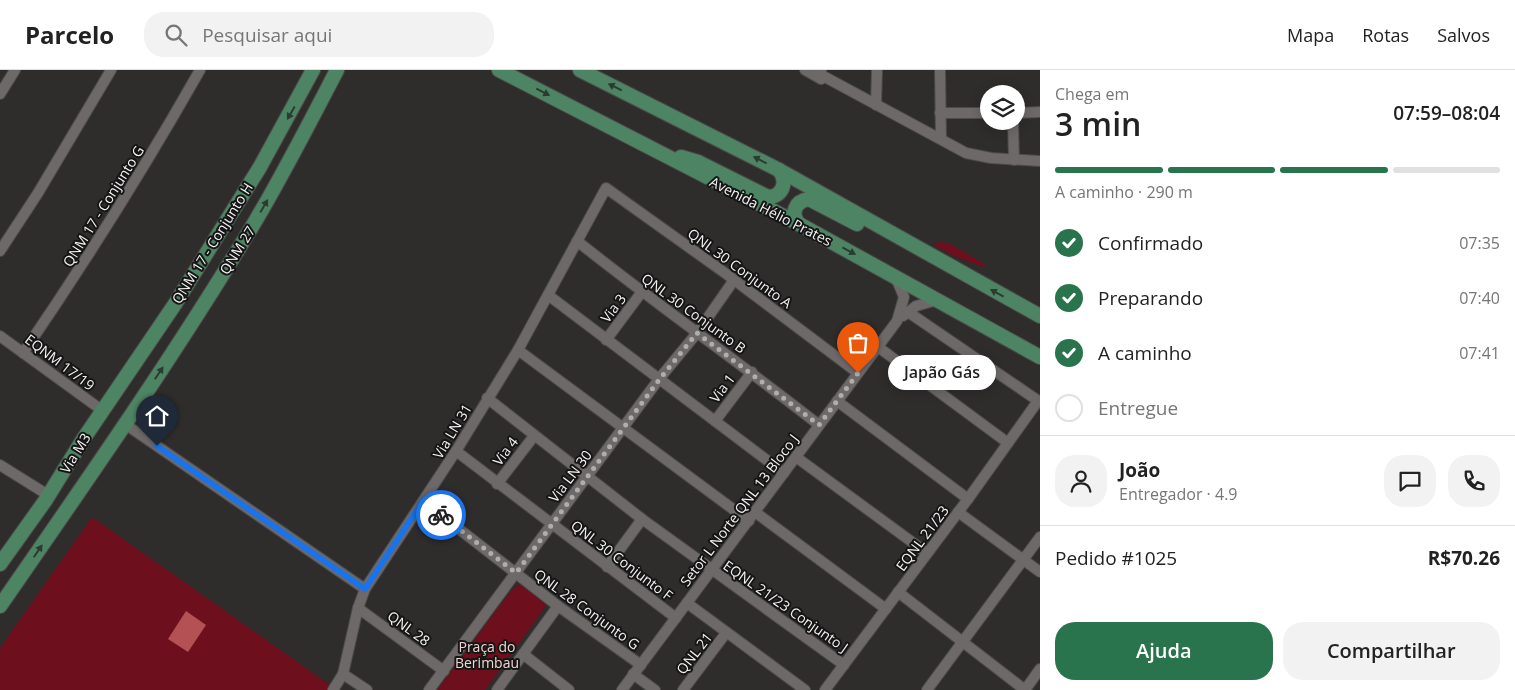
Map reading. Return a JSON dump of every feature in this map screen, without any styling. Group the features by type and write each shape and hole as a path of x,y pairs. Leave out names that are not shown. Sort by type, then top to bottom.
{"main road":[{"name":"QNM 17 - Conjunto H","path":"103,411 175,304 260,167 313,70"},
{"path":"310,123 319,91 331,70"},
{"name":"QNM 27","path":"0,606 193,322 256,219 338,70"},
{"name":"Avenida Hélio Prates","path":"499,70 799,224 894,275 1040,358"},
{"path":"580,70 779,170 1040,316"},
{"path":"651,148 698,162 768,197 776,196 782,191 784,180 779,170"},
{"path":"799,224 795,218 795,210 798,203 809,199 876,235 911,245"},
{"path":"933,297 974,310 1040,349"},
{"name":"Via M3","path":"47,498 103,411"},
{"path":"0,564 47,498"},
{"path":"20,577 8,580 4,574 3,567 47,498"}],"street":[{"path":"0,94 15,70"},
{"path":"0,251 38,193 111,70"},
{"name":"QNM 17 - Conjunto G","path":"23,353 90,254 200,70"},
{"path":"805,70 821,74 966,153 1014,160 1040,161"},
{"path":"876,70 876,105"},
{"path":"940,70 941,139"},
{"path":"1025,112 1040,112"},
{"path":"940,113 980,113"},
{"path":"1013,130 1014,160"},
{"name":"Via LN 31","path":"333,690 344,674 358,608 365,589 456,451 518,350 606,188"},
{"name":"QNL 30 Conjunto A","path":"606,188 734,280 858,373"},
{"name":"QNL 30 Conjunto B","path":"577,241 641,293 752,372 819,425"},
{"path":"894,275 904,297 897,321"},
{"name":"Via LN 30","path":"429,690 659,380 697,333 734,280"},
{"name":"Via 3","path":"606,340 641,293"},
{"path":"548,295 784,473"},
{"path":"897,321 933,297"},
{"path":"908,312 1039,401"},
{"name":"Setor L Norte QNL 13 Bloco J","path":"622,690 897,321"},
{"name":"EQNM 17/19","path":"0,336 103,411"},
{"path":"878,347 1008,443"},
{"path":"518,350 749,521"},
{"name":"Via 1","path":"715,421 752,372"},
{"name":"EQNL 21/23 Conjunto J","path":"488,398 642,519 844,665"},
{"name":"EQNL 21/23","path":"825,690 1039,401"},
{"path":"837,402 968,499"},
{"path":"125,424 365,589"},
{"name":"Via 4","path":"497,484 534,436"},
{"name":"QNL 30 Conjunto F","path":"456,451 676,618"},
{"path":"796,457 927,553"},
{"path":"0,465 47,498"},
{"name":"QNL 28 Conjunto G","path":"423,501 558,606 641,665"},
{"path":"755,512 886,609"},
{"path":"958,512 1040,572"},
{"path":"607,567 642,519"},
{"path":"927,690 1040,537"},
{"path":"898,592 964,641 1025,690 1040,669"},
{"path":"687,603 805,690"},
{"path":"497,690 558,606"},
{"name":"QNL 28","path":"358,608 444,670"},
{"name":"QNL 21","path":"683,690 726,633"},
{"path":"523,654 569,690"},
{"path":"344,674 367,690"},
{"path":"633,674 655,690"}],"green space":[{"path":"942,242 950,244 985,264 983,267 954,256 932,244"},
{"path":"92,517 330,685 327,690 0,690 0,648"},
{"name":"Praça do Berimbau","path":"521,584 549,602 485,690 437,690 513,588"}],"shaded area":[{"path":"186,611 206,625 188,652 168,639"}],"way so far":[{"path":"441,515 516,573 659,380 697,333 752,372 819,425 858,373"}],"place":[{"name":"Japão Gás","path":"858,373"}],"route":[{"path":"157,446 365,589 423,501 441,515"}]}
